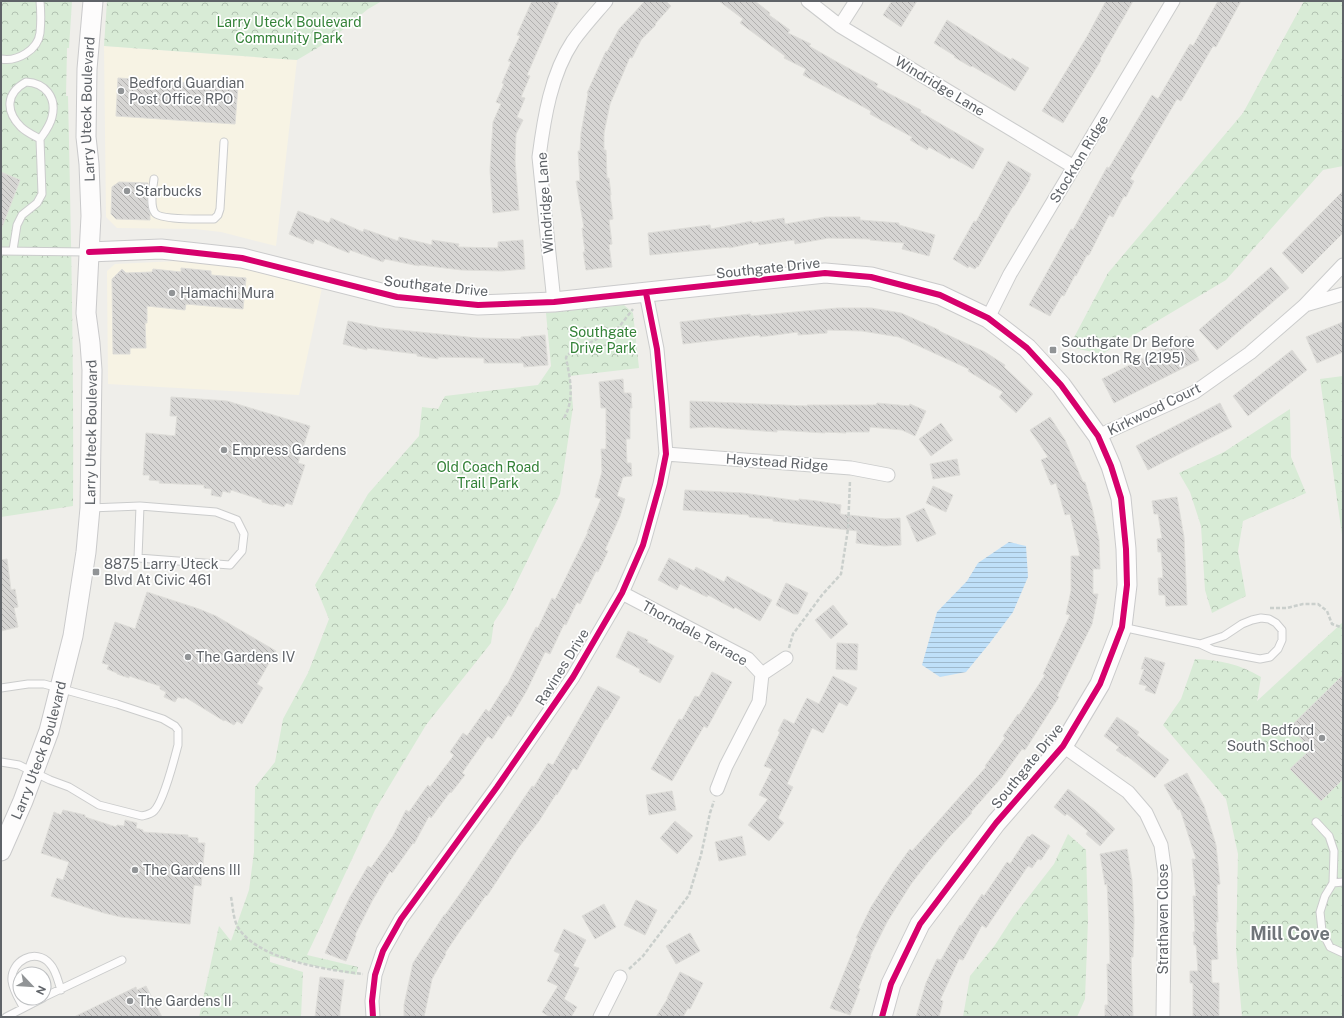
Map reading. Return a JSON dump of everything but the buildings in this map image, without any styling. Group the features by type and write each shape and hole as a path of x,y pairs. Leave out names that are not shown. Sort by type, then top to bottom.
{"street":[{"name":"Larry Uteck Boulevard","path":"1,852 34,772 49,730 61,688 80,597 90,508 92,370 86,313 91,216 89,164 86,137 87,69 93,1"},
{"name":"Windridge Lane","path":"554,302 539,157 542,137 549,99 560,66 573,41 606,1"},
{"name":"Windridge Lane","path":"808,1 840,26 1074,167"},
{"path":"840,26 856,1"},
{"name":"Stockton Ridge","path":"988,318 1010,274 1173,1"},
{"name":"Southgate Drive","path":"89,252 161,248 242,258 397,297 478,305 554,302 825,273 871,277 940,295 988,318 1027,348 1061,385 1098,436 1111,466 1121,498 1126,549 1127,585 1122,626 1100,684 1063,746 996,823 920,924 890,984 882,1017"},
{"name":"Kirkwood Court","path":"1098,436 1195,392 1250,353 1304,306 1343,265"},
{"name":"Ravines Drive","path":"373,1017 372,1001 375,975 383,951 400,919 496,787 573,677 622,593 643,545 660,484 666,454 657,349 646,293"},
{"name":"Kirkwood Court","path":"1304,306 1343,294"},
{"name":"Haystead Ridge","path":"666,454 851,468 888,475"},
{"name":"Thorndale Terrace","path":"622,593 748,659 762,674 759,702 726,766 718,789"},
{"path":"762,674 786,658"},
{"name":"Strathaven Close","path":"1063,746 1128,792 1146,813 1161,845 1165,874 1163,1017"},
{"path":"600,1017 620,977"}],"lane":[{"path":"1,59 20,57 31,50 40,35 40,1"},
{"path":"13,250 16,226 22,215 37,203 42,194 40,139 48,127 53,111 51,100 45,88 38,84 26,82 13,91 10,98 11,111 14,119 21,127 40,139"},
{"path":"154,179 152,205 154,213 158,216 177,219 214,219 218,216 220,209 224,142"},
{"path":"1,251 89,252"},
{"path":"90,508 140,506 216,512 237,520 244,534 242,551 230,565 138,558 140,506"},
{"path":"1122,626 1200,644 1213,650 1260,659 1270,656 1278,649 1282,640 1282,630 1276,623 1269,619 1261,618 1242,624 1224,636 1200,644"},
{"path":"1,688 28,684 44,684 61,688 163,719 175,726 178,730 178,745 162,796 155,810 142,816 99,805 69,787 50,780 19,765 1,762"},
{"path":"1316,822 1329,836 1334,852 1333,883 1325,896 1320,912 1322,931 1330,947 1343,953"},
{"path":"1333,883 1343,882"},
{"path":"6,1017 23,1007 12,981 13,969 24,958 32,956 49,962 54,970 61,990"},
{"path":"52,994 122,960"}],"path":[{"path":"564,418 568,411 571,397 566,358 567,355 619,327 646,293"},
{"path":"786,658 793,634 822,594 841,574 848,529 851,468"},
{"path":"1270,608 1286,608 1303,604 1318,604 1327,611 1332,624 1343,628"},
{"path":"620,977 643,956 689,894 701,855 710,813 718,789"},
{"path":"231,897 238,928 246,938 256,946 270,953 292,960 335,971 375,975"}],"shaded area":[{"path":"104,46 297,60 276,246 221,232 195,229 117,228 106,217"},
{"path":"199,260 222,263 322,288 299,395 108,384 107,271 115,264"}],"green space":[{"path":"1,1 72,1 69,48 67,48 66,96 68,96 73,352 73,506 1,517"},
{"name":"Larry Uteck Boulevard Community Park","path":"107,1 382,1 368,9 329,41 297,60 104,46"},
{"path":"1304,1 1343,1 1343,166 1323,170 1226,280 1102,354 1069,347 1108,273 1243,113"},
{"name":"Old Coach Road Trail Park","path":"624,305 633,313 639,368 570,376 573,407 560,494 506,604 494,622 491,643 426,725 375,810 307,955 358,967 356,975 270,956 270,962 303,972 301,1017 199,1017 219,926 231,941 249,890 254,852 255,787 275,762 283,719 308,673 329,619 315,585 368,494 419,436 422,407 438,409 445,396 538,385 551,366 546,313"},
{"path":"1343,376 1343,542 1320,379"},
{"path":"1290,409 1291,457 1306,493 1243,521 1238,551 1246,596 1212,613 1205,590 1201,526 1190,492 1179,473 1224,452"},
{"path":"1343,622 1343,1017 1242,1017 1236,950 1238,854 1226,799 1163,725 1181,699 1195,659 1213,660 1237,666 1261,677 1257,701"},
{"path":"1068,834 1086,850 1088,920 1085,999 1077,1017 963,1017 970,976 995,945 1013,917 1054,864"}],"water":[{"path":"1009,542 1026,546 1028,577 1013,612 966,672 940,677 922,665 937,612 967,581 978,563"}],"cycle path":[{"path":"89,252 161,249 242,258 397,297 478,305 554,302 825,273 871,277 940,295 988,318 1027,348 1061,385 1098,436 1111,466 1121,498 1126,549 1127,585 1122,627 1100,684 1063,746 996,823 920,924 891,984 882,1017"},
{"path":"373,1017 372,1001 375,975 383,951 401,919 497,787 573,677 622,593 643,545 660,484 666,454 657,349 646,293"}],"place":[{"name":"Bedford Guardian Post Office RPO","path":"121,91"},
{"name":"Starbucks","path":"127,191"},
{"name":"Hamachi Mura","path":"172,293"},
{"name":"Southgate Dr Before Stockton Rg (2195)","path":"1053,350"},
{"name":"Empress Gardens","path":"224,450"},
{"name":"8875 Larry Uteck Blvd At Civic 461","path":"96,572"},
{"name":"The Gardens IV","path":"188,657"},
{"name":"Bedford South School","path":"1322,738"},
{"name":"The Gardens III","path":"135,870"},
{"name":"The Gardens II","path":"130,1001"}],"district":[{"name":"Mill Cove","path":"1290,933"}],"park label":[{"name":"Southgate Drive Park","path":"603,340"}]}
